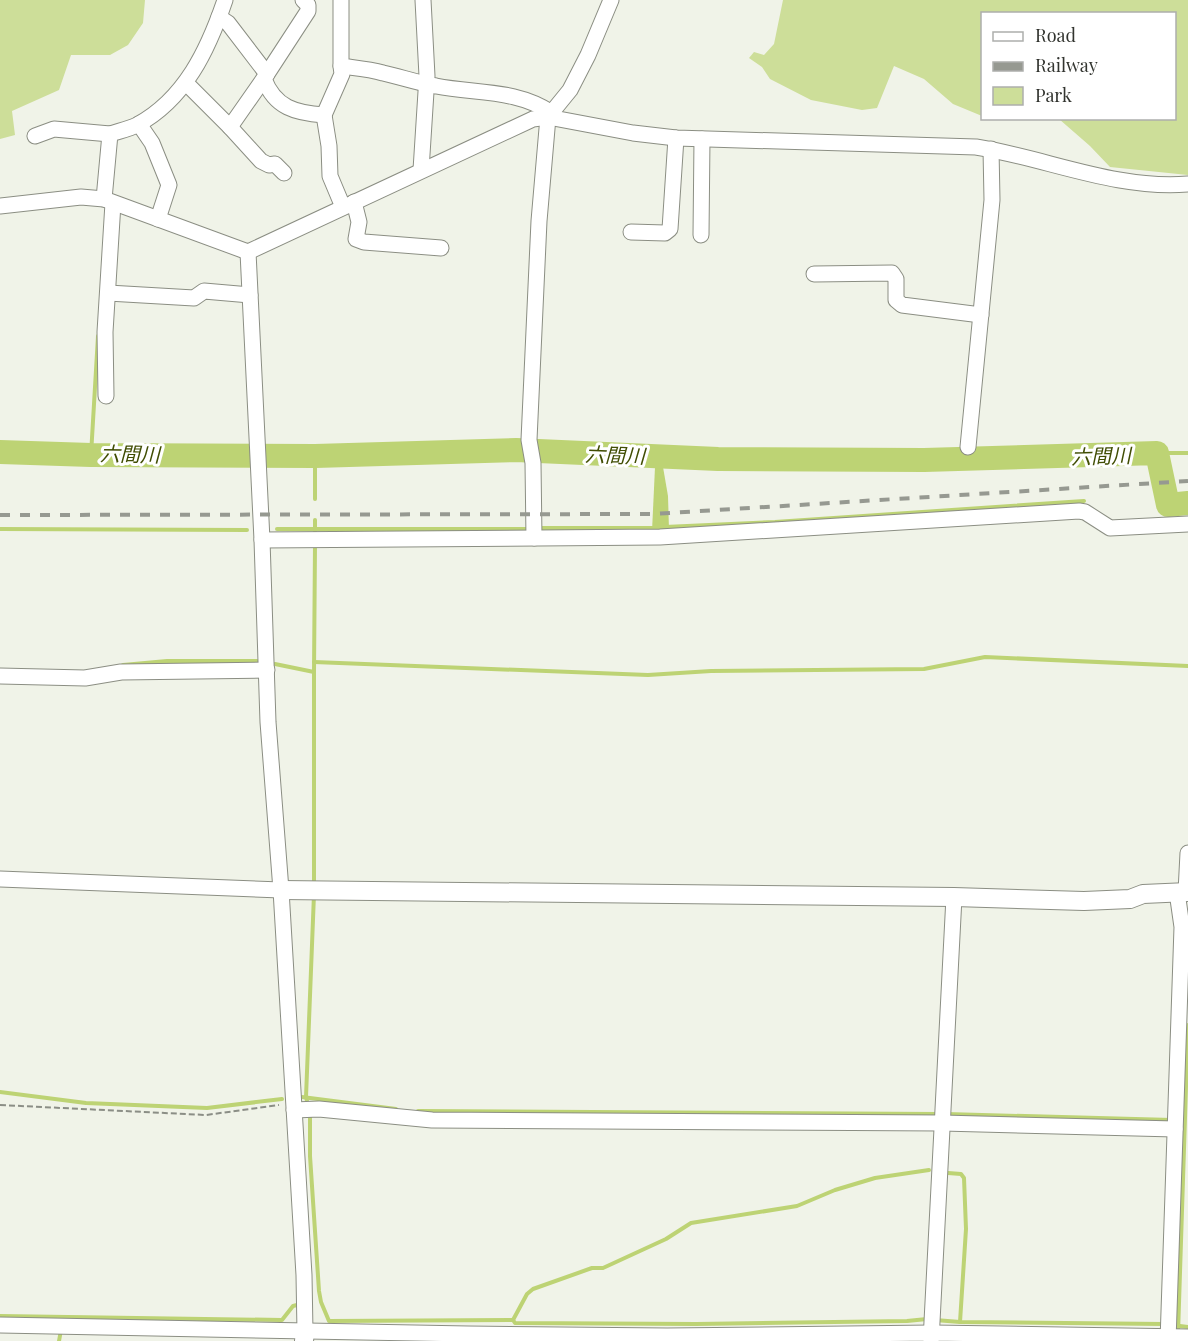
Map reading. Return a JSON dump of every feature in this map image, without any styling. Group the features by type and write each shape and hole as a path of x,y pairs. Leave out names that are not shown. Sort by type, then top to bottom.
{"street":[{"path":"35,136 54,129 110,134 139,124 163,108 186,83 201,60 225,0"},
{"path":"230,127 308,11 308,5 303,0"},
{"path":"341,0 342,74 324,115 329,146 330,176 359,222 356,239 364,242 441,248"},
{"path":"421,170 426,84 423,0"},
{"path":"534,531 533,463 529,440 539,221 550,115 570,90 588,55 611,0"},
{"path":"219,17 228,23 265,76 273,97 302,114 324,115"},
{"path":"341,66 380,72 458,90 513,95 529,99 550,115 633,133 702,140 990,149 1108,177 1188,184"},
{"path":"186,83 261,161 269,165 275,164 284,173"},
{"path":"0,206 81,197 109,201 248,252 533,119 550,115"},
{"path":"139,124 152,143 169,185 158,219"},
{"path":"105,396 110,134"},
{"path":"631,232 665,233 670,229 676,138"},
{"path":"701,235 702,140"},
{"path":"968,447 992,200 990,149"},
{"path":"248,252 268,722 281,890 303,1108 304,1336"},
{"path":"814,274 892,273 896,279 896,300 902,306 981,315"},
{"path":"108,293 194,298 204,291 250,295"},
{"path":"262,540 534,531 722,534 1079,511 1085,512 1110,528 1188,524"},
{"path":"0,676 85,678 121,672 267,670"},
{"path":"0,1325 304,1336 655,1336 932,1328 1174,1334 1175,1122 1182,927 1188,853"},
{"path":"0,879 312,891 954,897 1084,901 1130,899 1143,894 1184,892"},
{"path":"932,1328 954,897"},
{"path":"303,1108 432,1120 942,1117 1175,1122"}],"path":[{"path":"0,1105 206,1114 303,1108"}],"green space":[{"path":"0,0 145,0 143,23 128,45 110,55 71,55 59,90 12,111 15,135 0,139"},
{"path":"783,0 1188,0 1188,175 1110,167 1060,120 1176,120 1176,12 981,12 981,116 953,104 924,79 894,66 877,108 862,110 811,100 770,79 762,67 749,58 754,52 764,55 774,44"}],"shaded area":[{"path":"655,467 663,467 668,496 669,530 652,531"}],"waterway":[{"path":"91,455 98,336"},
{"name":"六間川","path":"0,452 91,455 315,456 516,450 718,459 924,460 1157,453 1168,505 1188,503"},
{"path":"1157,453 1188,453"},
{"path":"315,456 315,499"},
{"path":"659,456 659,470"},
{"path":"665,527 775,522 1084,501"},
{"path":"315,520 315,531"},
{"path":"539,528 657,528"},
{"path":"0,529 247,530"},
{"path":"277,529 531,529"},
{"path":"275,664 314,672 315,545"},
{"path":"314,662 648,675 711,671 924,669 985,657 1188,666"},
{"path":"123,665 167,661 257,661"},
{"path":"314,672 314,884"},
{"path":"308,1105 306,1097 314,894"},
{"path":"1178,1334 1188,1025"},
{"path":"0,1092 86,1103 207,1108 282,1099"},
{"path":"302,1097 396,1109"},
{"path":"418,1111 938,1114"},
{"path":"310,1113 310,1156 319,1291 329,1321 513,1320 515,1323 696,1324 927,1319"},
{"path":"946,1114 1172,1120"},
{"path":"513,1320 527,1294 533,1289 592,1268 603,1268 666,1239 691,1223 797,1206 835,1190 875,1178 929,1170"},
{"path":"948,1173 961,1174 964,1178 966,1229 960,1322"},
{"path":"0,1316 282,1320 293,1306 297,1305"},
{"path":"935,1320 1164,1324"},
{"path":"1172,1325 1188,1327"},
{"path":"59,1341 61,1330"}],"railway":[{"path":"0,515 652,514 1188,481"}]}
